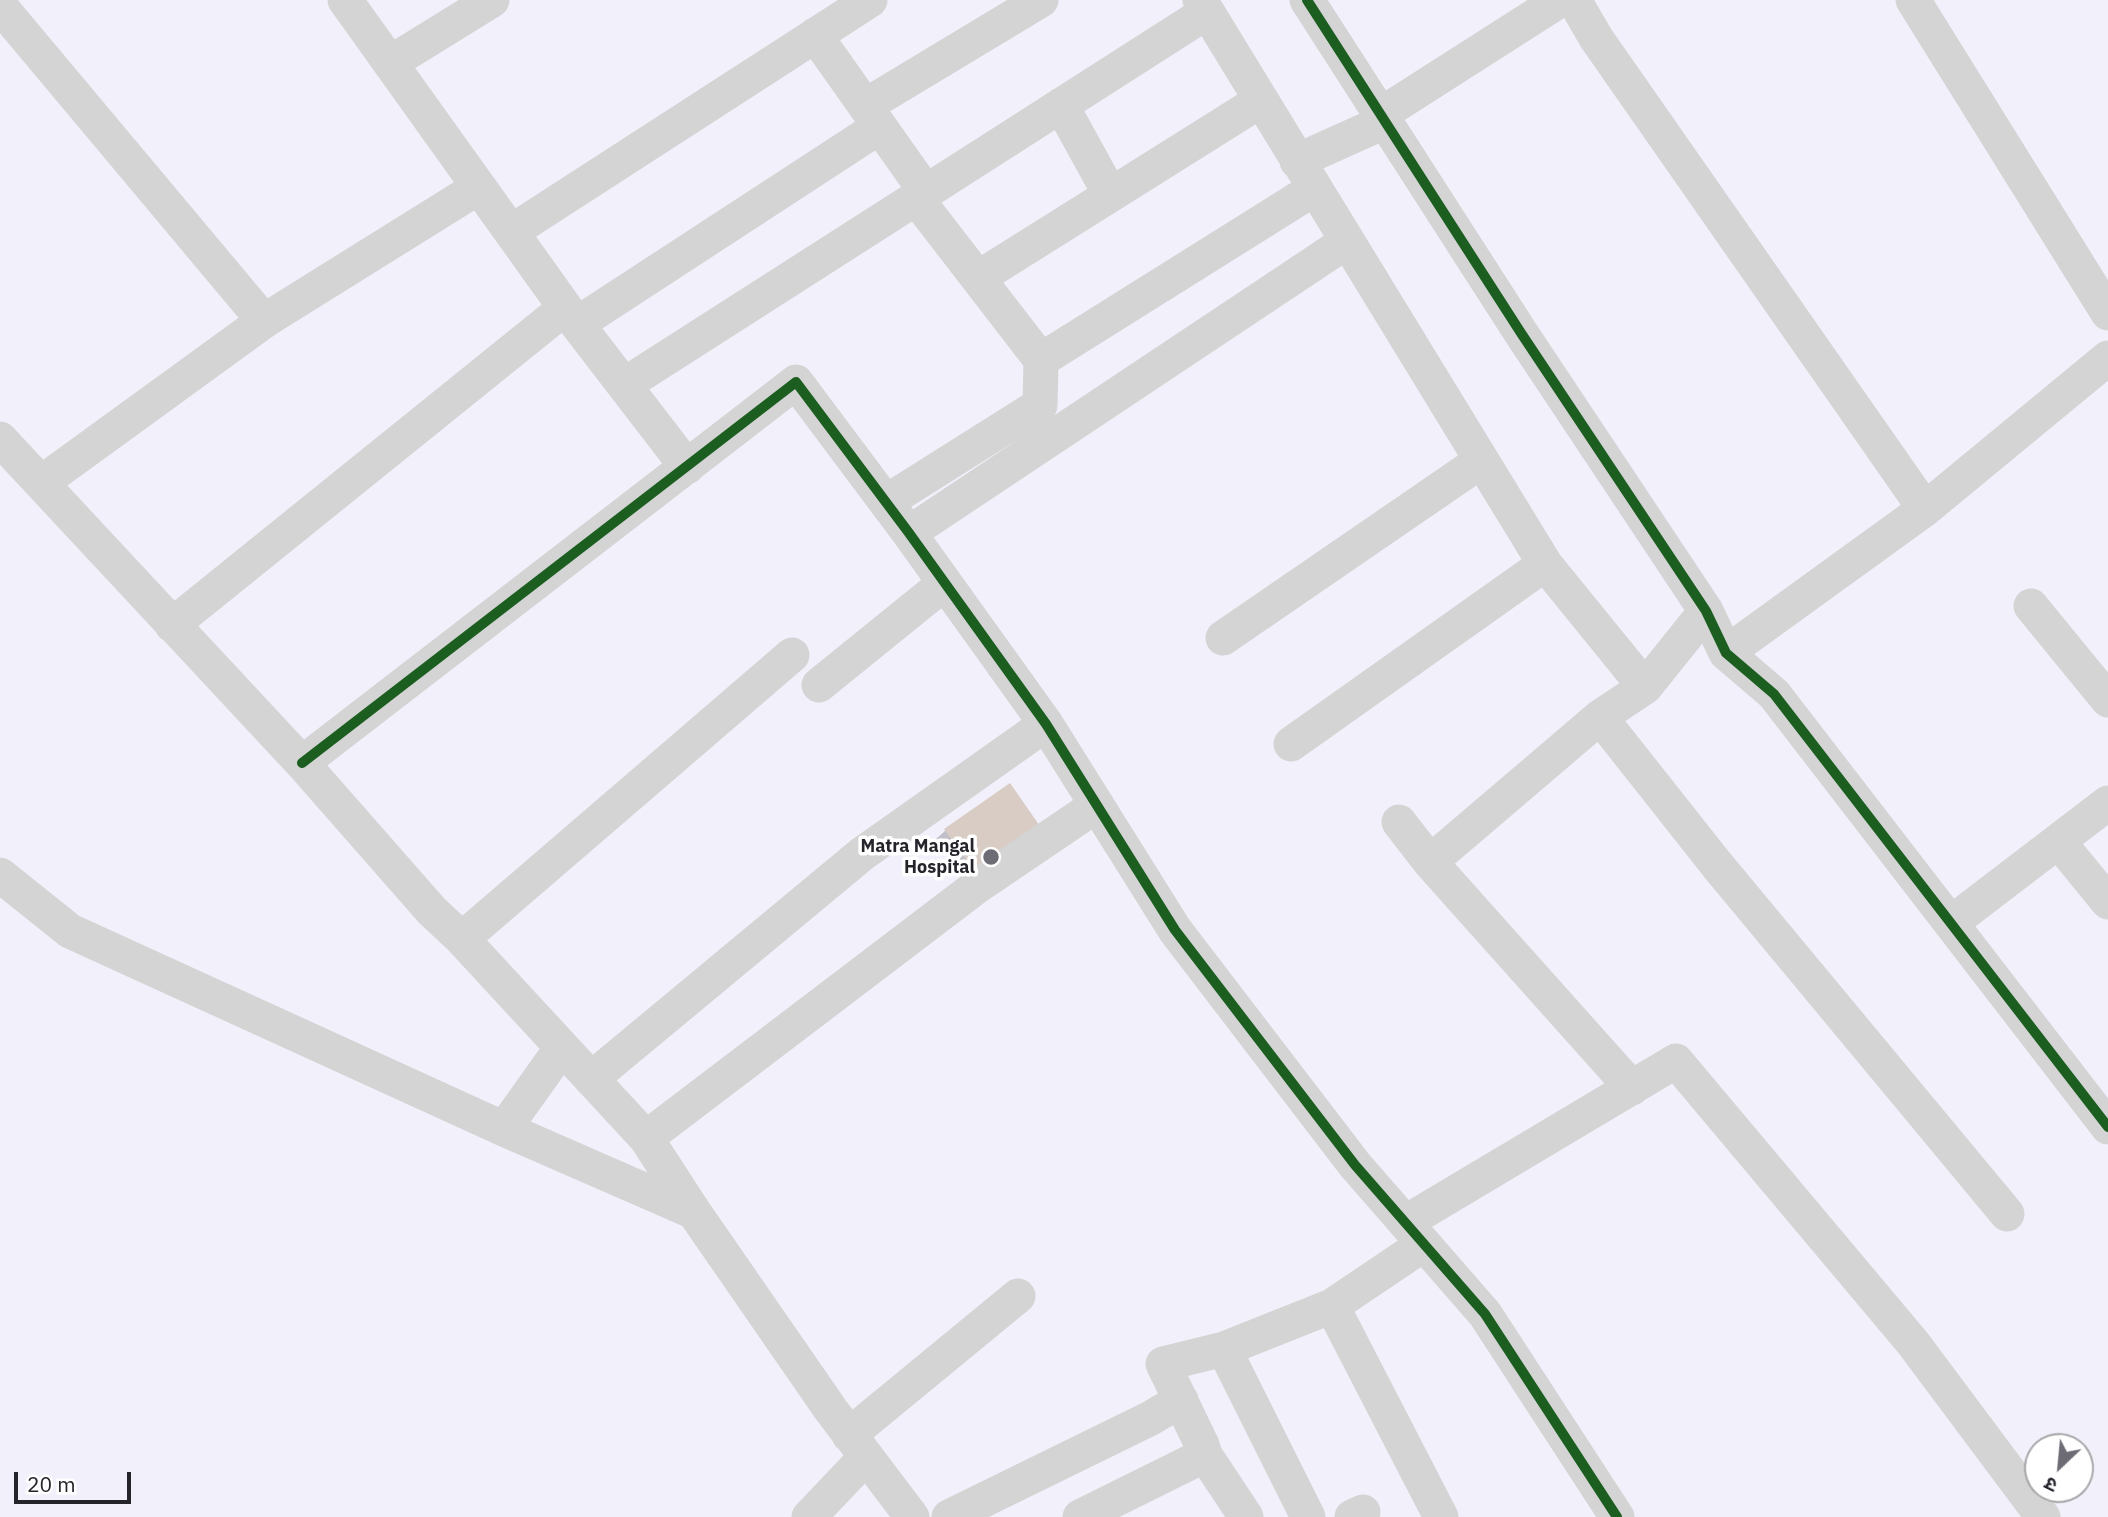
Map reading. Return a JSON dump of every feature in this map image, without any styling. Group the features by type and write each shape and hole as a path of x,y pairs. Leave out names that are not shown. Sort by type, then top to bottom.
{"street":[{"path":"345,0 571,316 687,467"},
{"path":"390,63 492,0"},
{"path":"511,232 870,0"},
{"path":"172,625 571,316 1041,0"},
{"path":"1307,0 1521,334 1614,469 1706,611 1726,653 1774,694 2108,1126"},
{"path":"1041,360 1382,119 1560,0"},
{"path":"1574,0 1596,38 1925,509"},
{"path":"1913,0 2108,313"},
{"path":"0,6 264,321"},
{"path":"624,385 1061,106 1203,6 1545,564 1645,687"},
{"path":"815,36 872,116 921,195 978,278 1041,360 1040,405 886,502"},
{"path":"978,278 1260,101"},
{"path":"1061,106 1110,194"},
{"path":"41,483 264,321 479,187"},
{"path":"909,533 1346,242"},
{"path":"1726,653 1925,509 2108,358"},
{"path":"302,763 796,382 1046,723 1175,930 1355,1165 1485,1314 1617,1517"},
{"path":"0,439 302,763 432,911 462,939 646,1138 694,1212 858,1446 912,1517"},
{"path":"1223,638 1481,461"},
{"path":"1292,744 1545,564"},
{"path":"819,685 945,583"},
{"path":"2031,606 2108,700"},
{"path":"1430,862 1600,717 1645,687 1706,611"},
{"path":"462,939 792,655"},
{"path":"1600,717 1717,864 2007,1214"},
{"path":"591,1079 862,854 1046,723"},
{"path":"1951,923 2108,803"},
{"path":"646,1138 976,887 1097,805"},
{"path":"1399,822 1430,862 1632,1087"},
{"path":"2058,841 2108,902"},
{"path":"1,879 70,931 504,1129 694,1212"},
{"path":"504,1129 561,1049"},
{"path":"1246,1517 1205,1455 1163,1364 1224,1349 1332,1306 1415,1233 1632,1087 1676,1061 1913,1343 2043,1517"},
{"path":"809,1517 858,1446 1018,1296"},
{"path":"1332,1306 1441,1517"},
{"path":"1224,1349 1308,1517"},
{"path":"949,1517 1151,1418 1181,1400"},
{"path":"1080,1517 1205,1455"}],"building":[{"path":"1010,783 1044,832 979,877 944,829"}],"cycle path":[{"path":"1307,0 1521,333 1706,611 1726,653 1774,694 2108,1127"},
{"path":"302,763 796,382 909,533 1046,724 1175,930 1355,1165 1485,1314 1617,1517"}],"place":[{"name":"Matra Mangal Hospital","path":"991,857"}]}
